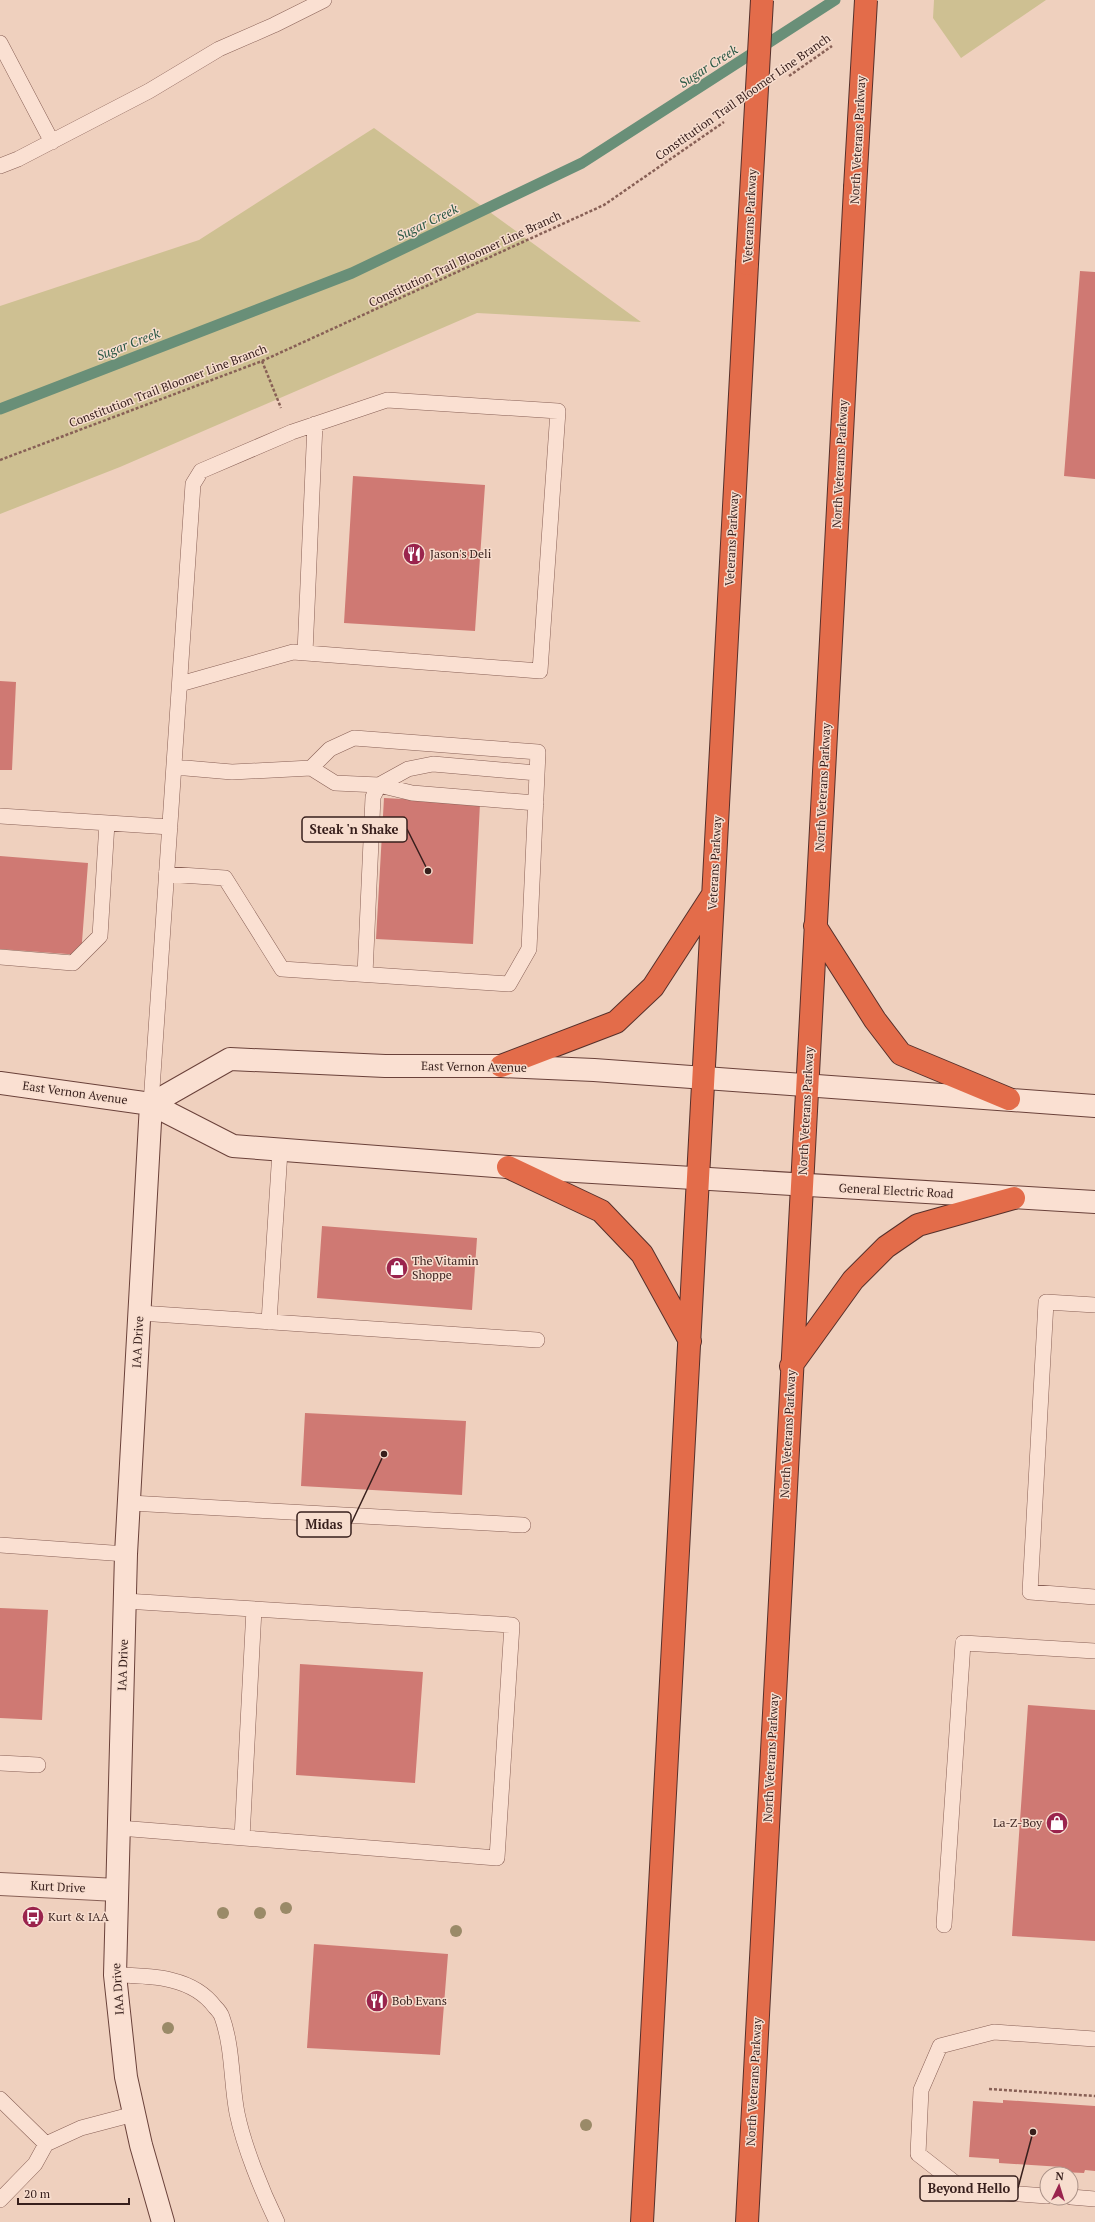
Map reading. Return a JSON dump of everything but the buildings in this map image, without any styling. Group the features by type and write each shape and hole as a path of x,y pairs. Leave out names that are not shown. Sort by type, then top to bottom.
{"highway":[{"name":"Veterans Parkway","path":"703,1079 762,0"},
{"name":"North Veterans Parkway","path":"747,2222 808,1087 815,926 866,0"},
{"path":"501,1066 616,1022 653,987 713,894"},
{"path":"815,926 875,1020 901,1054 1009,1100"},
{"path":"642,2222 703,1079"},
{"path":"508,1167 600,1211 642,1254 690,1341"},
{"path":"792,1366 853,1280 886,1247 918,1225 1014,1198"}],"main road":[{"name":"East Vernon Avenue","path":"151,1104 230,1059 385,1066 501,1066 808,1087"},
{"name":"East Vernon Avenue","path":"0,1083 151,1104 233,1146 280,1151 508,1167 698,1178"},
{"path":"808,1087 1095,1106"},
{"name":"IAA Drive","path":"151,1104 126,1554 115,1975 126,2076 134,2114 163,2222"},
{"name":"General Electric Road","path":"698,1178 1095,1202"},
{"name":"Kurt Drive","path":"0,1884 117,1890"}],"lane":[{"path":"0,166 52,142 149,91 219,48 274,25 324,0"},
{"path":"0,43 52,142"},
{"path":"151,1104 193,484 201,471 292,432 387,400 558,411 540,671 293,652 180,684"},
{"path":"305,653 315,424"},
{"path":"166,874 224,878 282,968 509,984 530,950 538,752 354,738 330,749 311,768"},
{"path":"365,974 373,797 379,785 408,769 433,764 537,773"},
{"path":"174,767 232,772 311,768 335,783 379,785 412,793 536,803"},
{"path":"0,816 170,827"},
{"path":"0,957 73,963 100,936 107,823"},
{"path":"269,1322 280,1151"},
{"path":"1095,1305 1046,1302 1030,1592 1095,1597"},
{"path":"140,1314 536,1340"},
{"path":"130,1503 523,1525"},
{"path":"0,1545 126,1554"},
{"path":"119,1828 498,1858 512,1625 125,1601"},
{"path":"242,1838 254,1609"},
{"path":"944,1926 963,1643 1095,1651"},
{"path":"0,1763 38,1765"},
{"path":"115,1975 154,1976 184,1983 208,1998 222,2016 229,2049 237,2114 269,2204 277,2222"},
{"path":"1039,2195 964,2190 918,2154 921,2090 940,2046 994,2032 1095,2039"},
{"path":"0,2099 46,2144"},
{"path":"0,2200 35,2164 46,2144 81,2128 134,2114"},
{"path":"1079,2198 1095,2199"}],"path":[{"name":"Constitution Trail Bloomer Line Branch","path":"787,78 833,46"},
{"name":"Constitution Trail Bloomer Line Branch","path":"0,460 262,361 604,206 728,119"},
{"path":"262,361 292,432"},
{"path":"989,2089 1095,2096"}],"shaded area":[{"path":"934,0 1046,0 961,58 933,18"},
{"path":"374,128 641,322 477,313 120,467 0,514 0,306 199,240"}],"waterway":[{"name":"Sugar Creek","path":"0,409 352,273 582,163 835,0"}],"place":[{"name":"Jason's Deli","path":"414,554"},
{"name":"Steak 'n Shake","path":"428,871"},
{"name":"The Vitamin Shoppe","path":"397,1268"},
{"name":"Midas","path":"384,1454"},
{"name":"La-Z-Boy","path":"1057,1823"},
{"name":"Kurt & IAA","path":"33,1917"},
{"name":"Bob Evans","path":"377,2001"},
{"name":"Beyond Hello","path":"1033,2132"}]}
